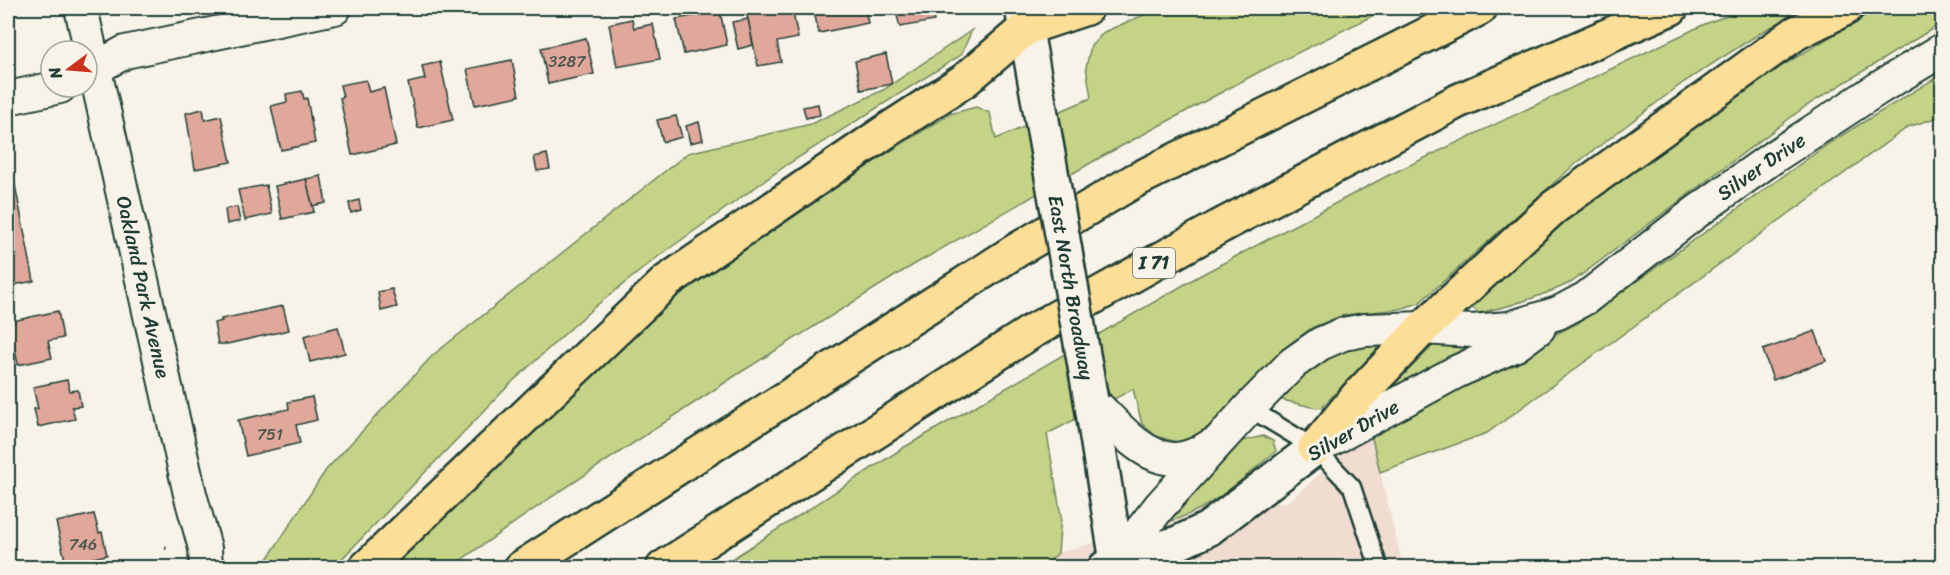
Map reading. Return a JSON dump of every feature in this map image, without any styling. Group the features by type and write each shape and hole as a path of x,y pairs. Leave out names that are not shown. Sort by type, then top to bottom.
{"highway":[{"path":"366,567 668,281 965,80 1024,18 1086,8"},
{"path":"521,567 1017,250 1125,187 1197,148 1480,8"},
{"name":"I 71","path":"663,567 1031,332 1220,227 1458,101 1671,8"},
{"path":"1315,448 1356,398 1423,328 1553,208 1796,33 1846,8"}],"main road":[{"name":"East North Broadway","path":"1024,18 1091,400 1113,565"},
{"name":"Silver Drive","path":"1113,565 1178,543 1208,529 1315,448"}],"street":[{"name":"Oakland Park Avenue","path":"81,8 86,39"},
{"path":"99,67 125,52 335,8"},
{"name":"Silver Drive","path":"1315,448 1456,372 1515,345 1558,313 1586,298 1695,213 1772,158 1942,50"},
{"path":"8,98 39,91"},
{"name":"Oakland Park Avenue","path":"98,99 190,494 205,548 206,567"},
{"name":"Silver Drive","path":"1113,565 1160,506 1249,408 1293,363 1320,344 1343,334 1365,330 1423,328 1472,331 1509,328 1558,313"},
{"name":"Silver Drive","path":"1091,400 1145,451 1173,459 1196,455 1223,438"}],"lane":[{"path":"1249,408 1315,448 1352,487 1379,567"}],"shaded area":[{"path":"1370,430 1403,567 1044,568 1058,553 1187,517 1216,501 1288,502"}],"green space":[{"path":"1160,8 1388,8 1261,71 1101,157 903,271 738,374 550,498 451,567 388,568 605,354 696,278 794,211 950,114 976,107 990,113 996,139 1091,98 1086,67 1091,46 1104,32"},
{"path":"1746,8 1807,8 1765,30 1684,82 1573,166 1419,303 1400,309 1344,315 1313,327 1291,343 1200,435 1177,442 1156,436 1142,424 1133,389 1047,434 1061,516 1058,553 1044,567 718,568 903,448 1199,276 1387,176 1705,24"},
{"path":"1878,8 1942,8 1942,23 1806,106 1572,282 1527,300 1479,313 1470,306 1577,209 1716,106"},
{"path":"972,30 961,55 788,164 659,256 592,309 511,383 334,567 262,567 326,470 433,355 688,153 811,124 883,90"},
{"path":"1942,74 1942,116 1908,127 1487,433 1380,472 1370,430 1406,408 1578,323 1831,142"},
{"path":"1375,341 1377,350 1322,407 1316,408 1274,398 1325,352"},
{"path":"1472,341 1473,350 1397,387 1395,383 1437,342"},
{"path":"1263,436 1273,441 1276,451 1238,483 1212,501 1168,522 1165,510 1234,443"}],"building":[{"path":"762,8 792,8 798,38 777,42 781,62 758,66 746,11"},
{"path":"813,8 865,8 868,23 819,33"},
{"path":"895,8 931,8 934,21 900,27"},
{"path":"720,11 727,45 684,54 676,19"},
{"path":"632,19 634,28 653,24 660,59 617,67 609,24"},
{"path":"748,19 753,45 738,49 732,22"},
{"path":"586,38 594,74 548,84 541,48"},
{"path":"886,54 892,84 861,90 855,61"},
{"path":"512,60 519,96 475,105 467,69"},
{"path":"440,62 453,120 418,128 408,83 425,79 422,66"},
{"path":"366,80 369,92 384,88 396,145 352,155 340,98 343,97 340,85"},
{"path":"302,91 304,99 307,98 315,143 281,150 271,106 287,102 286,94"},
{"path":"818,104 820,115 806,118 803,107"},
{"path":"203,109 205,120 221,116 231,162 195,169 186,113"},
{"path":"676,116 682,137 663,142 657,120"},
{"path":"699,122 703,140 690,143 686,126"},
{"path":"547,154 550,169 537,171 534,157"},
{"path":"13,175 34,281 8,286 8,176"},
{"path":"321,176 326,203 312,206 306,179"},
{"path":"306,179 314,212 282,219 275,186"},
{"path":"266,185 272,214 245,220 238,190"},
{"path":"359,200 361,210 351,213 349,203"},
{"path":"237,207 240,221 227,224 225,209"},
{"path":"392,289 397,307 381,311 378,292"},
{"path":"283,306 289,330 218,344 214,323 222,321 221,319"},
{"path":"58,311 63,338 48,341 52,358 18,365 15,349 9,350 11,360 8,361 8,322"},
{"path":"338,327 345,353 310,362 304,336"},
{"path":"1815,331 1826,361 1773,380 1763,350"},
{"path":"67,380 70,391 78,390 81,406 72,407 75,419 38,427 34,409 38,409 33,387"},
{"path":"312,397 317,420 296,425 300,443 246,456 238,420 289,409 288,402"},
{"path":"94,514 99,533 102,532 107,555 66,564 56,522"}]}
